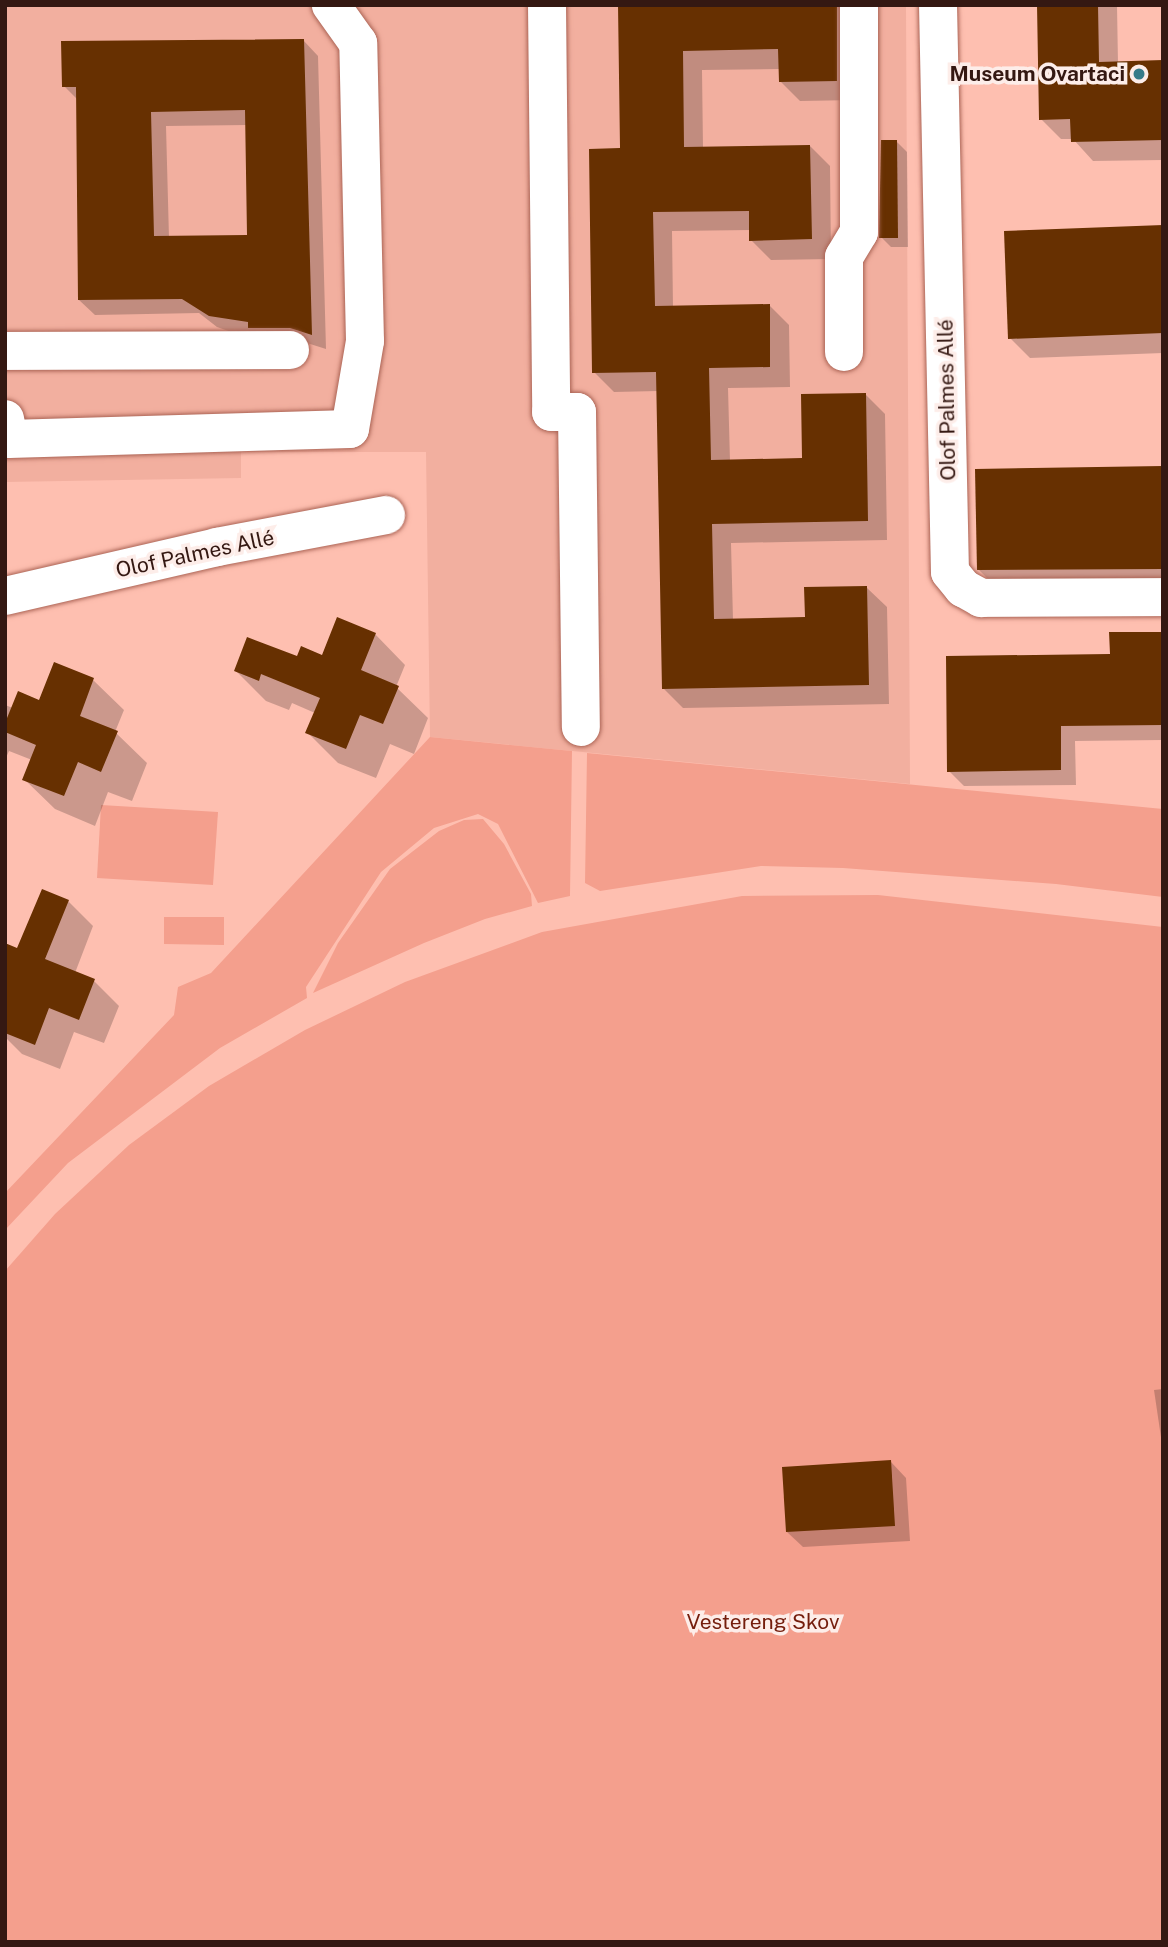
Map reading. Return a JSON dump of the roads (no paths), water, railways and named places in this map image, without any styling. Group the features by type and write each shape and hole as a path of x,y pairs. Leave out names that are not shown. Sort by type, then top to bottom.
{"street":[{"path":"5,419 9,439 350,429 365,341 358,43 331,5"},
{"path":"547,5 551,412 577,412 582,727"},
{"path":"844,352 844,257 859,232 859,5"},
{"name":"Olof Palmes Allé","path":"938,5 950,572 963,588 981,598 1163,597"},
{"path":"5,351 290,349"},
{"name":"Olof Palmes Allé","path":"5,596 217,547 386,515"}],"place":[{"name":"Museum Ovartaci","path":"1139,74"}],"park label":[{"name":"Vestereng Skov","path":"763,1622"}]}
